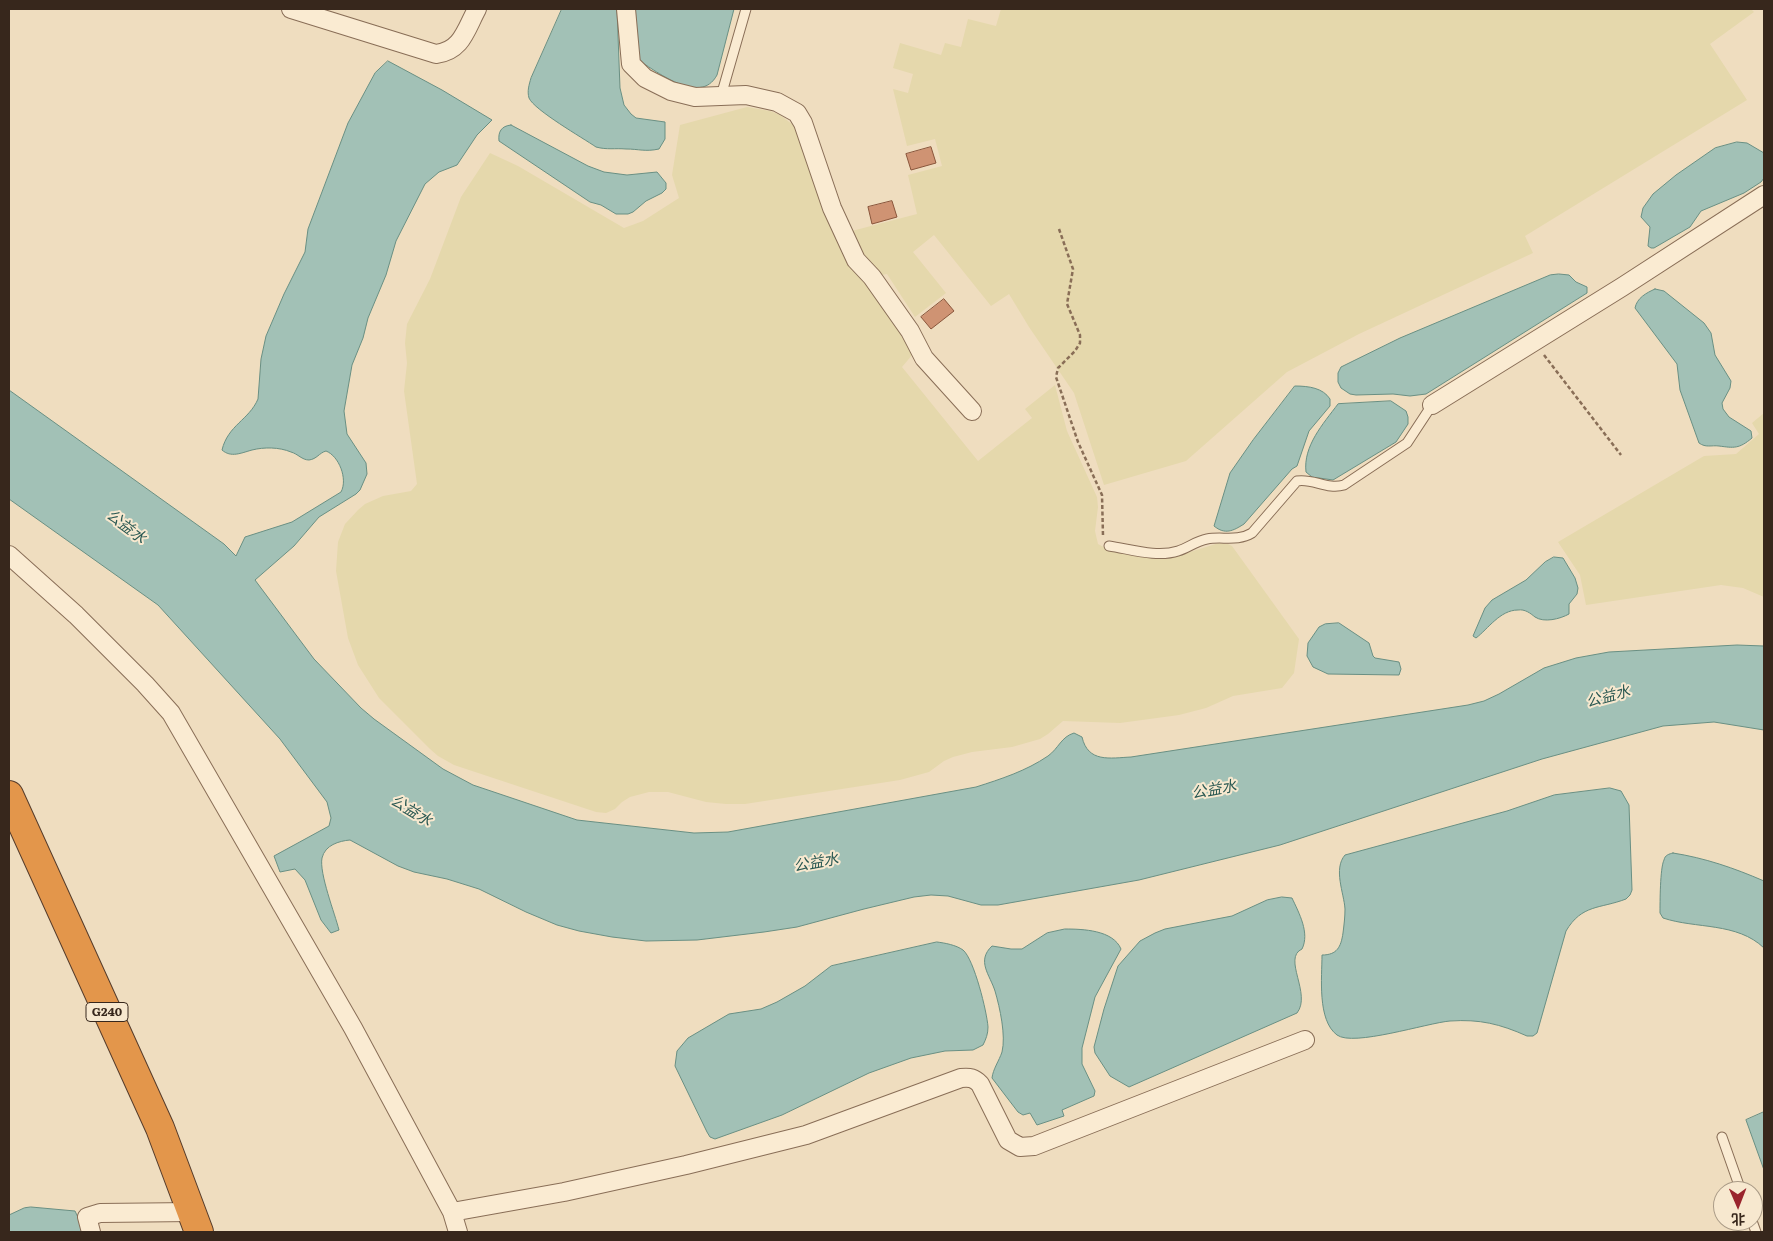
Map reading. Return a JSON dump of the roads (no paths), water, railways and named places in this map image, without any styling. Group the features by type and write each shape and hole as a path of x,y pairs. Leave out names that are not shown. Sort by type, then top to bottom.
{"highway":[{"name":"G240","path":"9,795 156,1119 195,1222"}],"street":[{"path":"291,9 436,54 446,52 459,43 477,9"},
{"path":"626,9 630,64 645,78 670,91 695,97 746,95 777,102 797,113 803,123 832,208 856,260 872,277 910,331 924,358 972,411"},
{"path":"1432,405 1764,195"},
{"path":"9,555 76,615 145,684 171,713 353,1028 452,1212 458,1232"},
{"path":"452,1212 564,1192 686,1166 806,1135 968,1077 975,1079 980,1084 1008,1140 1020,1147 1034,1146 1305,1040"},
{"path":"91,1232 87,1217 100,1213 195,1222"}],"lane":[{"path":"721,96 746,9"},
{"path":"1109,546 1163,554 1179,551 1208,538 1235,539 1246,537 1296,480 1304,479 1334,487 1344,485 1407,443 1432,405"},
{"path":"1722,1137 1738,1181"}],"water":[{"path":"562,9 617,9 620,88 624,105 636,118 665,122 665,139 659,149 607,149 596,147 549,116 529,98 528,90 531,78"},
{"path":"633,9 734,9 717,75 709,84 700,88 689,87 665,77 635,58"},
{"name":"公益水","path":"388,61 492,120 477,135 457,165 439,172 425,184 396,241 386,275 368,318 363,338 352,365 344,411 347,434 366,463 367,474 360,490 319,517 294,546 255,580 314,659 361,708 443,769 473,785 577,820 694,833 728,832 976,787 1031,766 1052,753 1066,737 1074,733 1082,737 1089,751 1095,755 1108,758 1131,757 1468,705 1484,701 1499,694 1544,668 1576,658 1609,652 1737,645 1764,646 1764,730 1714,722 1663,726 1542,759 1280,845 1139,880 998,905 981,905 948,896 914,897 797,927 697,940 646,941 612,937 557,925 479,889 398,866 350,840 329,847 322,858 325,883 339,930 331,933 321,920 305,880 295,869 280,872 274,856 329,826 331,818 327,802 280,739 158,605 9,499 9,390 224,544 236,556 245,537 292,522 341,492 343,475 341,468 335,458 326,451 309,460 277,448 261,448 233,454 222,450 229,434 258,399 261,359 266,336 305,252 308,229 348,123 375,73"},
{"path":"511,125 588,166 604,172 627,175 657,172 666,183 666,189 646,201 633,212 616,214 601,205 590,202 499,141 501,130"},
{"path":"1737,142 1747,143 1764,153 1764,178 1761,182 1744,193 1701,211 1690,227 1654,248 1648,246 1650,227 1641,217 1643,208 1653,194 1676,175 1715,148"},
{"path":"1550,275 1569,275 1576,282 1587,287 1587,293 1426,394 1410,396 1393,394 1356,395 1350,394 1341,388 1338,382 1338,373 1341,367 1400,338"},
{"path":"1655,289 1664,291 1704,323 1711,333 1715,355 1731,381 1730,388 1722,403 1723,409 1729,417 1751,431 1752,438 1740,446 1706,446 1699,443 1680,390 1677,364 1635,308 1636,304 1645,294"},
{"path":"1295,386 1310,387 1324,392 1330,399 1330,406 1309,431 1297,466 1292,469 1244,524 1229,531 1218,529 1214,526 1230,473"},
{"path":"1391,401 1406,411 1408,417 1408,424 1396,442 1333,480 1312,477 1306,472 1306,462 1311,444 1320,427 1338,404"},
{"path":"1554,557 1563,558 1575,578 1578,588 1577,594 1569,604 1569,614 1557,619 1543,620 1525,611 1512,611 1500,616 1476,638 1473,636 1485,608 1492,600 1526,580 1545,562"},
{"path":"1339,623 1369,643 1375,658 1399,662 1401,669 1399,675 1328,674 1313,667 1307,656 1308,643 1319,627 1325,624"},
{"path":"1610,788 1621,791 1629,805 1632,890 1626,899 1592,909 1578,916 1566,931 1537,1033 1533,1036 1527,1036 1499,1025 1471,1021 1450,1021 1358,1038 1346,1038 1337,1035 1326,1019 1323,1009 1321,986 1322,955 1335,952 1342,938 1345,909 1339,874 1345,855 1507,811 1554,795"},
{"path":"1673,853 1719,864 1764,881 1764,948 1753,940 1729,930 1663,918 1660,913 1662,870 1665,857"},
{"path":"1282,897 1292,898 1305,936 1302,949 1297,954 1295,960 1301,996 1301,1005 1297,1013 1129,1087 1110,1076 1095,1053 1094,1047 1118,966 1140,941 1165,929 1232,916 1267,900"},
{"path":"1065,929 1089,930 1105,934 1117,943 1121,949 1095,997 1082,1048 1082,1064 1095,1091 1094,1096 1062,1110 1064,1116 1037,1125 1030,1113 1023,1115 1018,1112 992,1078 1002,1052 1003,1030 995,991 986,968 985,957 992,946 1022,949 1047,933"},
{"path":"937,942 954,946 963,950 967,955 983,998 987,1020 988,1032 983,1045 973,1050 945,1051 911,1058 869,1073 782,1115 715,1139 710,1137 675,1066 677,1051 688,1038 729,1014 761,1009 777,1002 805,986 831,966"},
{"path":"1764,1112 1764,1170 1746,1120"},
{"path":"31,1207 75,1211 85,1232 9,1232 9,1215"}]}
